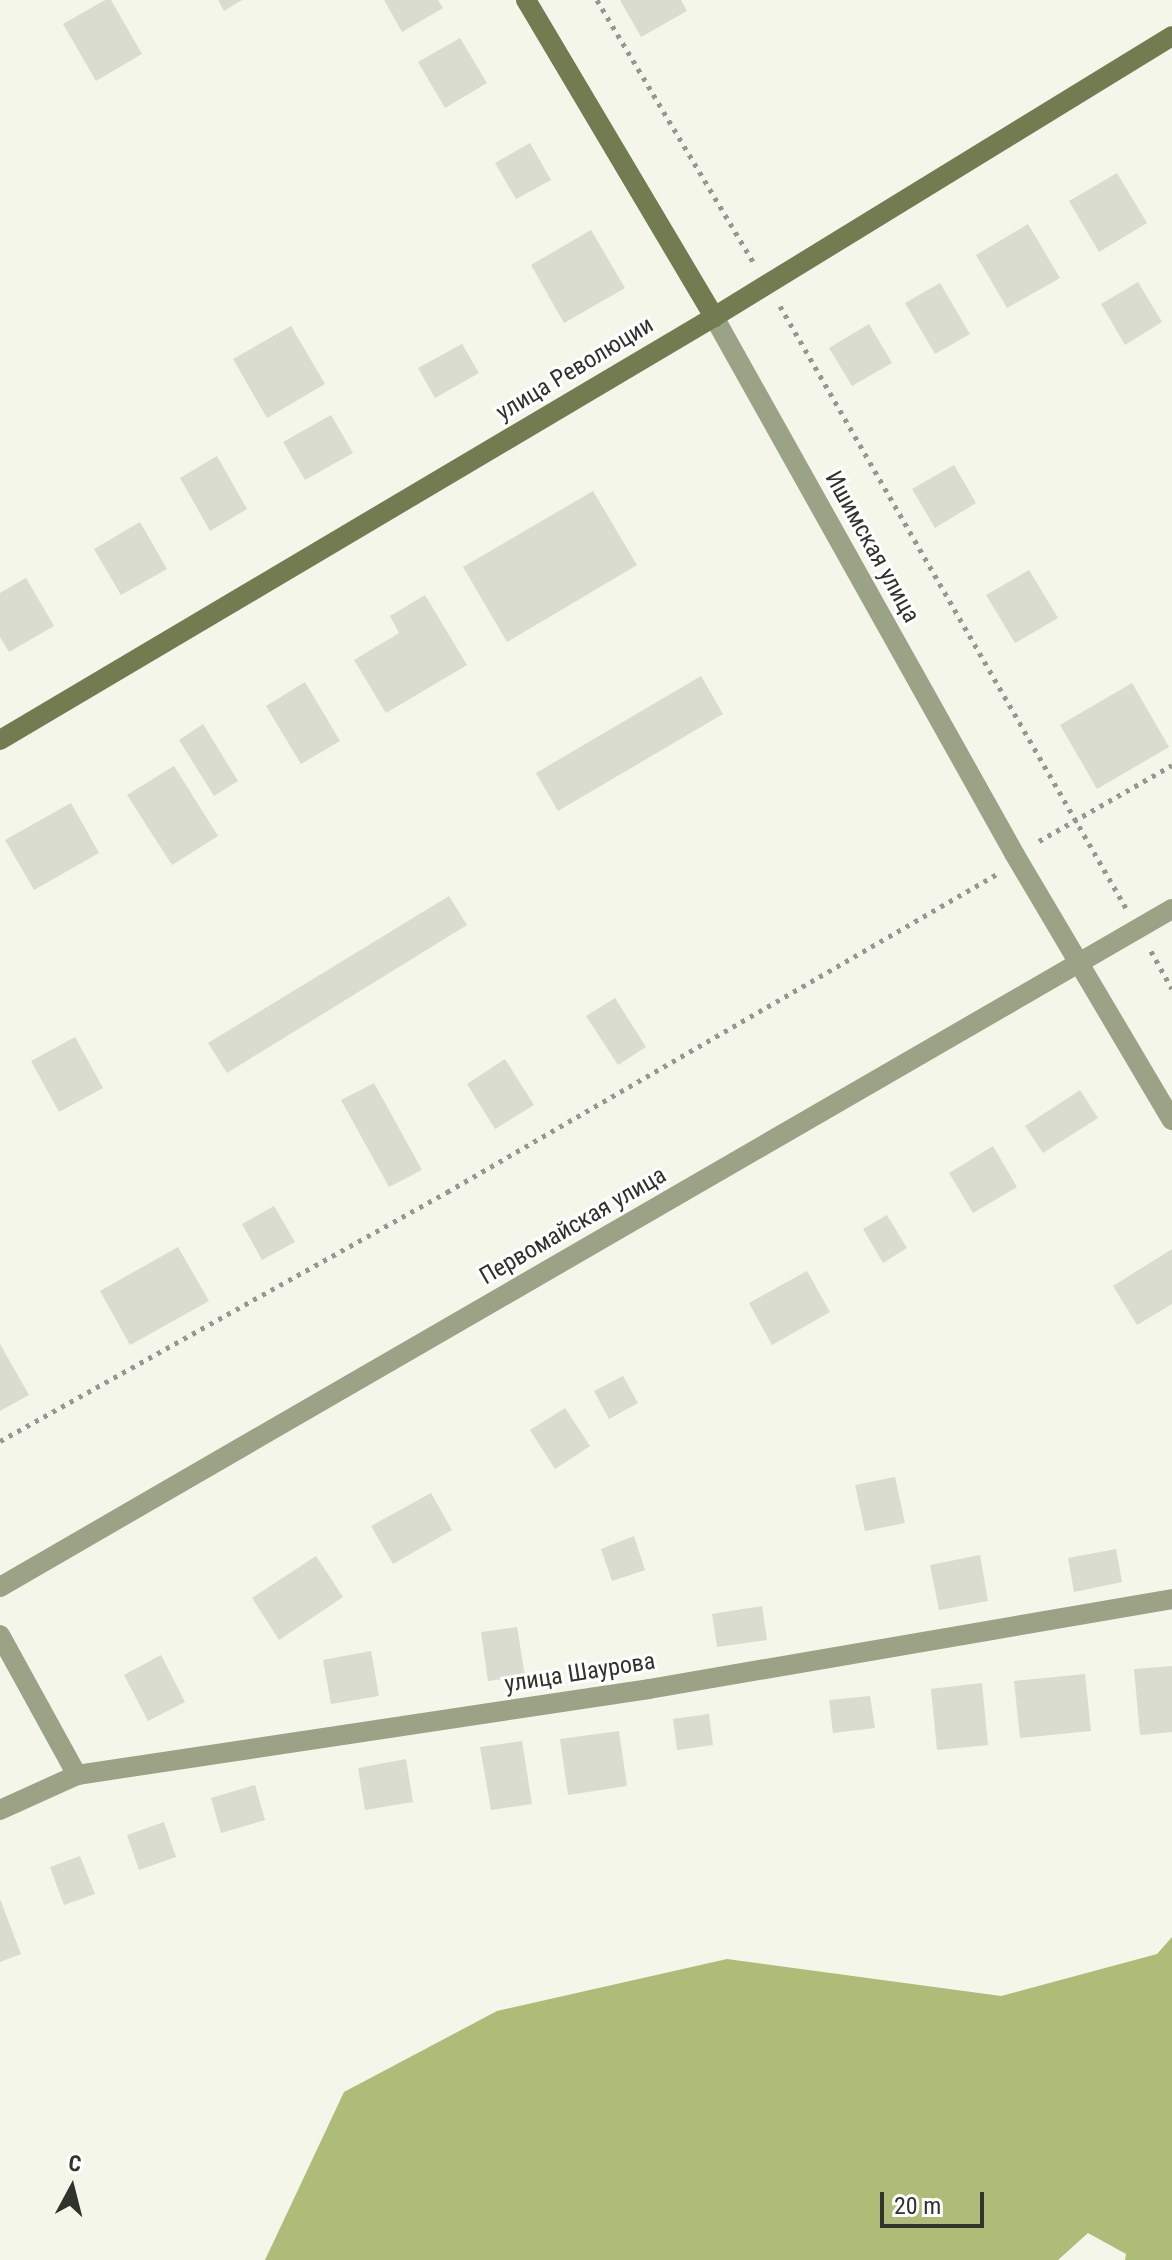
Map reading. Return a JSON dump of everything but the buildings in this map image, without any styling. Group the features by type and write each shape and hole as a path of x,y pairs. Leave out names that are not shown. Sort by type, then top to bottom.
{"main road":[{"name":"Ишимская улица","path":"526,0 714,317"},
{"name":"улица Революции","path":"0,740 714,317 1172,36"}],"street":[{"name":"Ишимская улица","path":"714,317 1015,855 1172,1120"},
{"name":"Первомайская улица","path":"0,1587 1172,909"},
{"name":"улица Шаурова","path":"0,1810 77,1775 649,1689 1172,1599"},
{"path":"0,1635 77,1775"}],"path":[{"path":"597,0 767,284 1172,989"},
{"path":"0,1441 516,1153 996,875 1015,855 1172,765"}],"shaded area":[{"path":"1172,1937 1172,2260 1125,2260 1126,2254 1088,2233 1058,2260 265,2260 344,2092 497,2011 727,1959 1001,1996 1157,1954"}]}
